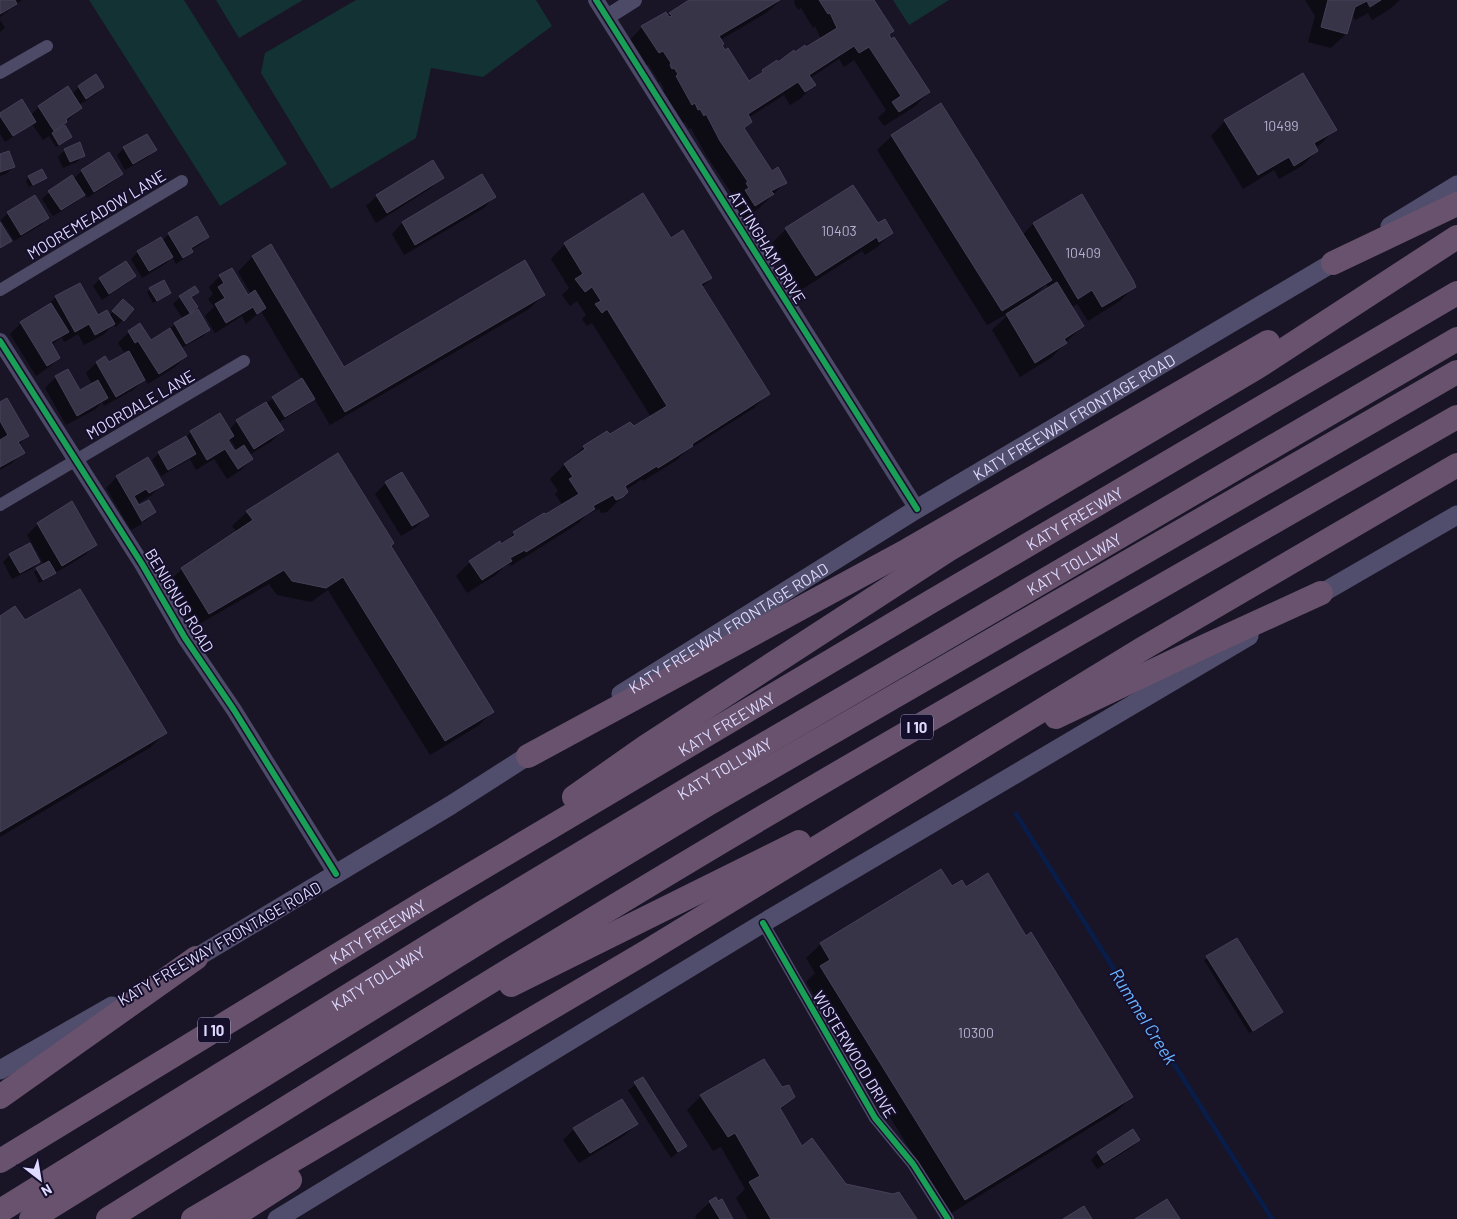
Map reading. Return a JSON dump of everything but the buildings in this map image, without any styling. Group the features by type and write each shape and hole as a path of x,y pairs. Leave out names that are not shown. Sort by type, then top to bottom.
{"highway":[{"path":"1333,263 1457,204"},
{"path":"528,756 908,550 1302,330 1457,236"},
{"name":"KATY FREEWAY","path":"0,1161 428,900 1457,293"},
{"path":"428,900 645,747 948,550 1256,368 1302,330"},
{"name":"KATY TOLLWAY","path":"0,1210 482,913 698,783 1457,339"},
{"name":"KATY TOLLWAY","path":"30,1219 497,931 708,804 1457,372"},
{"name":"I 10","path":"108,1219 574,930 842,771 1457,418"},
{"path":"193,1219 652,949 1142,649 1457,465"},
{"path":"383,1047 1078,706 1321,593"},
{"path":"228,1219 652,949"},
{"path":"0,1097 196,958"}],"main road":[{"name":"KATY FREEWAY FRONTAGE ROAD","path":"0,1070 196,958 336,874 528,756 650,675 917,509 1333,263 1457,185"},
{"path":"277,1219 762,924 1321,593 1457,516"}],"street":[{"name":"ATTINGHAM DRIVE","path":"596,0 917,509"},
{"path":"607,17 634,0"},
{"path":"0,74 47,46"},
{"name":"MOOREMEADOW LANE","path":"0,290 182,181"},
{"name":"BENIGNUS ROAD","path":"0,341 142,564 185,638 234,710 336,874"},
{"name":"MOORDALE LANE","path":"0,505 244,362"},
{"name":"WISTERWOOD DRIVE","path":"762,924 875,1118 912,1164 948,1219"}],"green space":[{"path":"89,0 184,0 287,164 220,206"},
{"path":"216,0 303,0 239,38"},
{"path":"356,0 536,0 552,26 483,77 431,68 416,138 331,189 261,73 265,53"},
{"path":"893,0 949,0 909,25"}],"waterway":[{"name":"Rummel Creek","path":"1016,814 1272,1219"}],"cycle path":[{"path":"596,0 917,509"},
{"path":"0,341 142,564 185,638 234,710 336,874"},
{"path":"763,923 875,1118 913,1164 948,1219"}]}
